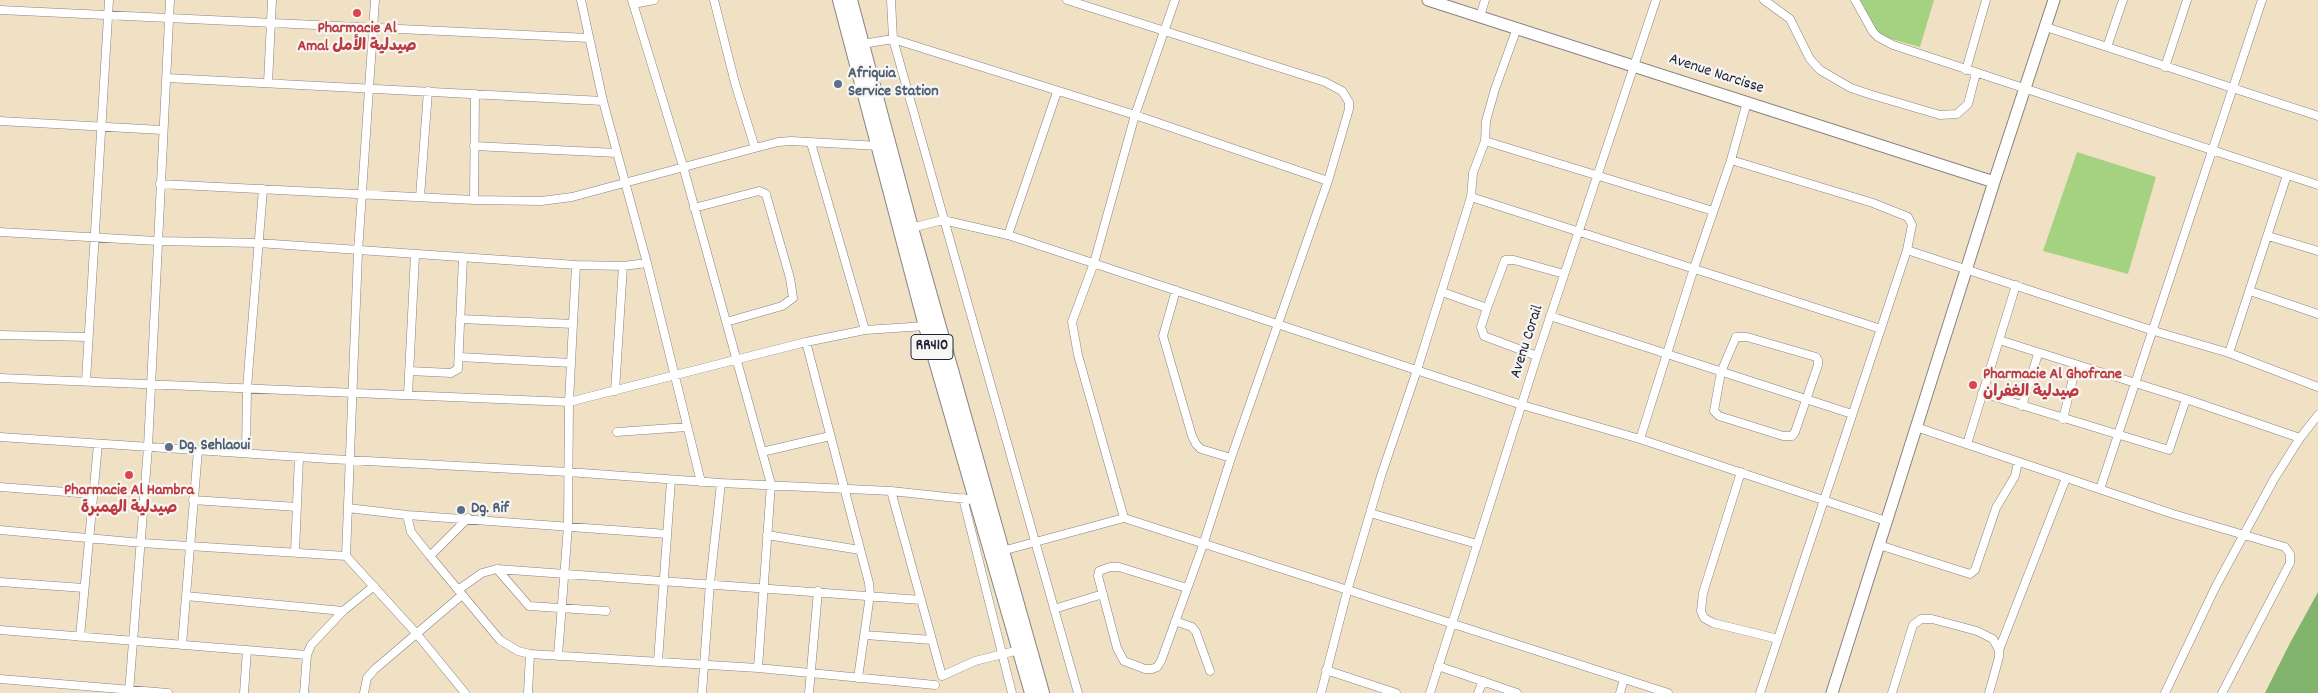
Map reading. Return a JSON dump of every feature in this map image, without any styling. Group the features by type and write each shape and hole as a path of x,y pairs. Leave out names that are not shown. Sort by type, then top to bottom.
{"highway":[{"name":"RR410","path":"840,0 926,326 969,499 1032,693"},
{"name":"RR410","path":"850,0 911,228 1042,693"}],"street":[{"path":"86,381 109,0"},
{"path":"129,691 142,543 152,384 162,130 167,78 170,0"},
{"path":"268,83 272,0"},
{"path":"346,556 349,460 354,393 358,252 375,0"},
{"path":"581,0 603,100 647,263 701,482"},
{"path":"654,0 633,2 682,166 771,484 758,668"},
{"path":"714,0 755,148"},
{"path":"891,0 893,39 1078,693"},
{"path":"1067,0 1325,82 1346,95 1349,109 1328,181 1277,323 1203,545 1175,621 1157,667 1145,669 1124,661 1117,648 1099,571 1110,567 1119,567 1187,588"},
{"path":"1124,518 1073,332 1072,322 1094,263 1135,116 1175,0"},
{"name":"Avenue Narcisse","path":"1428,0 1994,182"},
{"path":"1480,16 1485,0"},
{"name":"Avenu Corail","path":"1430,693 1578,230 1656,0"},
{"path":"1764,0 1790,19 1810,59 1820,70 1851,88 1940,115 1957,114 1968,104 1976,73"},
{"path":"1855,0 1866,21 1878,37 1893,45 2213,152 2318,185"},
{"path":"1966,70 1986,0"},
{"path":"1832,693 1966,269 2054,0"},
{"path":"2107,47 2122,0"},
{"path":"2165,67 2187,0"},
{"path":"2100,489 2154,331 2262,0"},
{"path":"0,10 589,38"},
{"path":"2046,27 2318,116"},
{"path":"1321,693 1348,588 1370,513 1471,197 1473,173 1485,141 1486,121 1495,89 1517,28"},
{"path":"862,44 893,39 1135,116 1328,181"},
{"path":"167,78 603,100"},
{"path":"420,197 428,91"},
{"path":"1008,235 1057,92"},
{"path":"474,200 475,94"},
{"path":"1640,439 1694,268 1731,160 1747,102"},
{"path":"0,121 162,130"},
{"path":"1485,141 1713,211"},
{"path":"160,184 474,200 559,200 778,142 878,146"},
{"path":"811,143 865,330"},
{"path":"474,146 617,152"},
{"path":"1731,160 1873,203 1908,217 1912,225 1907,250 1760,693"},
{"path":"2229,353 2287,175"},
{"path":"246,453 247,388 263,189"},
{"path":"694,208 759,191 766,194 790,278 793,298 782,306 726,322"},
{"path":"1471,197 1881,329"},
{"path":"911,228 943,220 1008,235 1522,405 1640,439 1886,521"},
{"path":"0,232 157,241 258,243 358,252 576,265 623,266 647,263"},
{"path":"2268,236 2318,251"},
{"path":"1907,250 2154,331 2229,353 2318,387"},
{"path":"408,395 415,255"},
{"path":"409,371 455,372 459,366 463,258"},
{"path":"1537,356 1484,336 1481,327 1487,308 1505,260 1514,260 1564,274"},
{"path":"558,656 568,526 569,402 576,265"},
{"path":"615,392 623,266"},
{"path":"1967,444 2016,285"},
{"path":"1176,290 1163,336 1192,436 1201,449 1231,458"},
{"path":"2250,291 2318,314"},
{"path":"1442,292 1487,308"},
{"path":"1550,316 1852,414"},
{"path":"460,319 573,324"},
{"path":"0,378 569,402 615,392 674,375 806,342 865,330 926,326"},
{"path":"0,335 88,337"},
{"path":"1739,336 1816,357 1818,365 1792,436 1783,436 1719,416 1714,406 1721,372 1734,340 1739,336"},
{"path":"1999,340 2076,366 2186,399 2300,438"},
{"path":"806,342 867,571 870,595 858,678"},
{"path":"2022,406 2038,354"},
{"path":"459,357 571,363"},
{"path":"2063,419 2076,366"},
{"path":"1982,393 2169,450 2186,399"},
{"path":"2165,693 2212,593 2274,480 2300,438 2318,415"},
{"path":"616,432 687,427"},
{"path":"1916,427 2173,514 2285,547 2290,554 2290,563 2222,693"},
{"path":"762,452 830,436"},
{"path":"0,437 701,482 891,491 969,499 1001,655 1012,693"},
{"path":"80,637 98,444"},
{"path":"182,645 198,450"},
{"path":"294,552 299,457"},
{"path":"1879,545 1970,574 1975,570 1996,508 2015,476 2018,462"},
{"path":"1741,472 1704,592 1701,611 1704,618 1713,623 1778,639"},
{"path":"1989,693 1997,666 1999,650 2066,478"},
{"path":"658,661 671,480"},
{"path":"702,693 710,583 721,483"},
{"path":"0,486 93,494"},
{"path":"891,491 942,676"},
{"path":"194,500 297,507"},
{"path":"348,508 407,515 668,534"},
{"path":"1370,513 1477,544"},
{"path":"407,515 411,532 430,556 500,640 518,651 558,656 758,668 935,685"},
{"path":"430,556 468,518"},
{"path":"1002,551 1124,518 1203,545 1348,588 1663,692"},
{"path":"0,530 142,543 346,556 416,633 465,693"},
{"path":"767,535 860,550"},
{"path":"364,693 370,673 482,572 497,569 564,575 710,583 921,600"},
{"path":"497,569 529,606 606,611"},
{"path":"0,582 84,588"},
{"path":"304,693 307,655 310,645 343,610 374,586"},
{"path":"809,693 818,591"},
{"path":"1054,609 1103,594"},
{"path":"186,596 343,610"},
{"path":"1892,693 1908,638 1914,625 1921,619 1932,619 1977,631 1993,640 1999,650"},
{"path":"1175,621 1192,627 1196,632 1210,671"},
{"path":"0,630 307,655"},
{"path":"865,635 932,640"},
{"path":"244,693 247,650"},
{"path":"929,693 942,676 975,661 1019,650"},
{"path":"528,693 530,654"},
{"path":"1438,666 1517,693"},
{"path":"1326,670 1396,693"},
{"path":"0,679 168,693"},
{"path":"1620,693 1624,679"},
{"path":"1478,693 1483,682"}],"green space":[{"path":"1860,0 1934,0 1920,47 1884,37 1876,30"},
{"path":"2077,152 2156,177 2128,274 2043,251"},
{"path":"2318,592 2318,693 2265,693 2290,643"}],"place":[{"name":"Pharmacie Al Amal صيدلية الأمل","path":"357,13"},
{"name":"Afriquia Service Station","path":"838,84"},
{"name":"Pharmacie Al Ghofrane صيدلية الغفران","path":"1973,385"},
{"name":"Dg. Sehlaoui","path":"169,447"},
{"name":"Pharmacie Al Hambra صيدلية الهمبرة","path":"129,475"},
{"name":"Dg. Rif","path":"461,510"}]}
